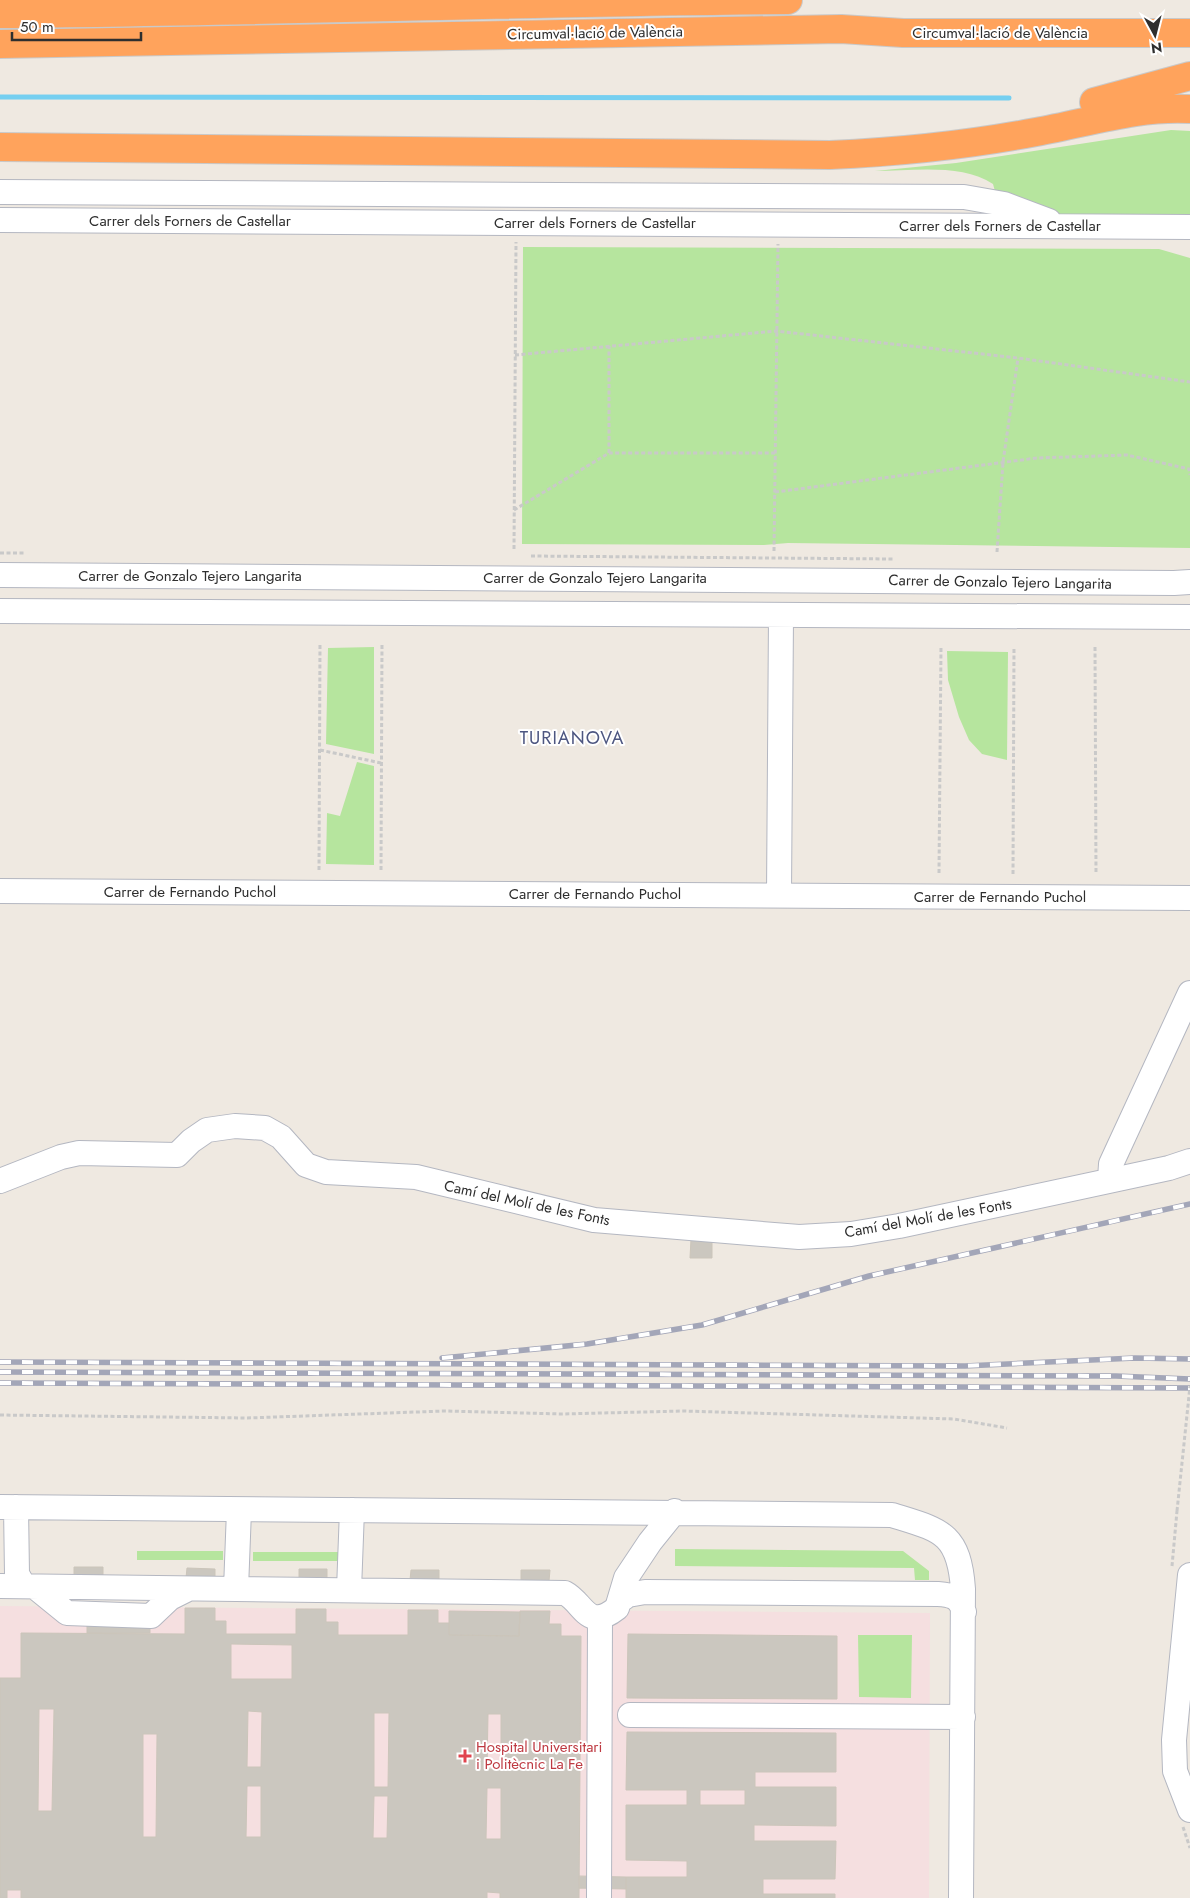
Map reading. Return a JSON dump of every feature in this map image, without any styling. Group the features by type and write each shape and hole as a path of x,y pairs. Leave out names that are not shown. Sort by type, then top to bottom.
{"highway":[{"name":"Circumval·lació de València","path":"0,14 244,12 633,1 788,0"},
{"path":"841,29 895,20 1190,18"},
{"name":"Circumval·lació de València","path":"0,44 841,29 904,33 1190,32"},
{"path":"885,153 914,139 1011,123 1190,76"},
{"path":"0,146 814,155 885,153 961,145 1037,132 1120,113 1186,110"}],"street":[{"path":"0,192 964,197 1004,204 1068,227"},
{"name":"Carrer dels Forners de Castellar","path":"0,220 1190,227"},
{"name":"Carrer de Gonzalo Tejero Langarita","path":"0,575 1190,582"},
{"path":"0,611 1190,617"},
{"path":"779,895 781,616"},
{"name":"Carrer de Fernando Puchol","path":"0,890 1190,898"},
{"path":"1110,1179 1111,1164 1190,993"},
{"name":"Camí del Molí de les Fonts","path":"0,1182 61,1157 78,1154 177,1155 191,1141 207,1130 235,1126 265,1128 281,1137 306,1165 326,1172 416,1177 594,1220 799,1237 851,1234 899,1226 999,1206 1110,1179 1169,1168 1190,1160"},
{"path":"30,1587 17,1574 8,1507 239,1510 674,1511 892,1515 934,1528 950,1541 960,1561 964,1612 961,1898"},
{"path":"236,1589 239,1510"},
{"path":"349,1590 352,1510"},
{"path":"621,1600 626,1578 674,1511"},
{"path":"1186,1819 1175,1771 1174,1740 1190,1575"},
{"path":"0,1586 565,1593 571,1596 580,1609 588,1615 600,1617 610,1613 628,1595 645,1592 938,1594 957,1598 962,1603 964,1612"},
{"path":"599,1898 600,1617"},
{"path":"630,1715 963,1717"}],"path":[{"path":"514,549 516,240"},
{"path":"774,550 778,241"},
{"path":"515,355 776,331 1018,358 1190,382"},
{"path":"609,346 609,453"},
{"path":"997,552 1003,462 1018,358"},
{"path":"514,511 609,453 775,453"},
{"path":"775,492 1037,458 1126,455 1189,469 1190,475"},
{"path":"319,870 320,644"},
{"path":"381,870 382,644"},
{"path":"939,873 941,646"},
{"path":"1013,874 1014,647"},
{"path":"1095,648 1096,874"},
{"path":"320,750 381,763"},
{"path":"1177,1511 1190,1386"},
{"path":"0,1415 247,1418 444,1411 562,1414 693,1411 954,1419 1007,1428"},
{"path":"1186,1819 1190,1848"}],"shaded area":[{"name":"Hospital Universitari i Politècnic La Fe","path":"0,1606 930,1613 929,1898 0,1898"}],"green space":[{"path":"1171,130 1190,131 1190,217 1066,218 996,195 993,184 981,177 967,173 936,170 875,171 956,163"},
{"path":"523,247 1159,249 1190,258 1190,548 788,543 764,545 522,544"},
{"path":"374,647 374,754 326,744 328,648"},
{"path":"947,651 1008,652 1007,760 982,754 969,740 959,717 948,680"},
{"path":"357,762 374,766 374,865 326,864 327,813 340,816"},
{"path":"675,1549 903,1551 929,1571 929,1580 915,1580 914,1568 675,1566"},
{"path":"137,1551 223,1551 223,1560 137,1560"},
{"path":"253,1552 339,1552 339,1561 253,1561"},
{"path":"858,1635 912,1635 911,1698 859,1697"}],"building":[{"path":"691,1239 712,1240 712,1258 690,1258"},
{"path":"74,1567 103,1567 103,1577 74,1577"},
{"path":"187,1568 215,1569 215,1579 186,1578"},
{"path":"299,1569 327,1569 327,1580 299,1579"},
{"path":"411,1570 439,1570 439,1580 410,1580"},
{"path":"521,1570 550,1570 549,1581 521,1580"},
{"path":"87,1608 150,1609 150,1633 87,1633"},
{"path":"185,1608 215,1608 215,1621 226,1621 226,1634 296,1634 296,1609 326,1609 326,1622 338,1622 338,1635 408,1635 408,1610 438,1610 438,1623 449,1623 449,1635 519,1636 520,1611 550,1611 549,1624 561,1624 561,1636 581,1636 579,1898 500,1898 500,1893 487,1892 487,1898 21,1898 21,1890 7,1890 7,1898 0,1898 0,1678 21,1678 21,1633 185,1634","holes":["231,1644 292,1645 292,1679 231,1679","39,1709 54,1709 52,1811 38,1811","248,1711 262,1712 261,1767 247,1767","374,1713 389,1713 388,1787 374,1787","488,1714 501,1714 501,1769 487,1769","143,1734 157,1734 156,1837 143,1837","247,1786 261,1786 261,1837 246,1837","487,1788 501,1788 501,1839 486,1839","374,1796 388,1796 387,1838 373,1838"]},
{"path":"449,1611 520,1612 519,1636 449,1635"},
{"path":"628,1634 837,1636 837,1699 627,1698"},
{"path":"627,1732 836,1733 836,1772 755,1772 755,1787 836,1787 836,1826 754,1825 754,1841 836,1841 835,1879 763,1879 763,1894 835,1894 835,1898 626,1898 626,1877 687,1877 687,1861 626,1860 626,1805 687,1805 687,1790 626,1790","holes":["700,1790 745,1790 745,1805 700,1805"]},
{"path":"579,1876 626,1877 626,1889 579,1888"}],"waterway":[{"path":"0,97 1009,98"}],"railway":[{"path":"442,1358 587,1344 702,1325 869,1276 1190,1204"},
{"path":"0,1362 965,1366 1135,1358 1190,1359"},
{"path":"0,1372 1116,1376 1190,1379"},
{"path":"0,1383 1190,1388"}],"place":[{"name":"Hospital Universitari i Politècnic La Fe","path":"465,1756"}],"district":[{"name":"TURIANOVA","path":"572,738"}]}
